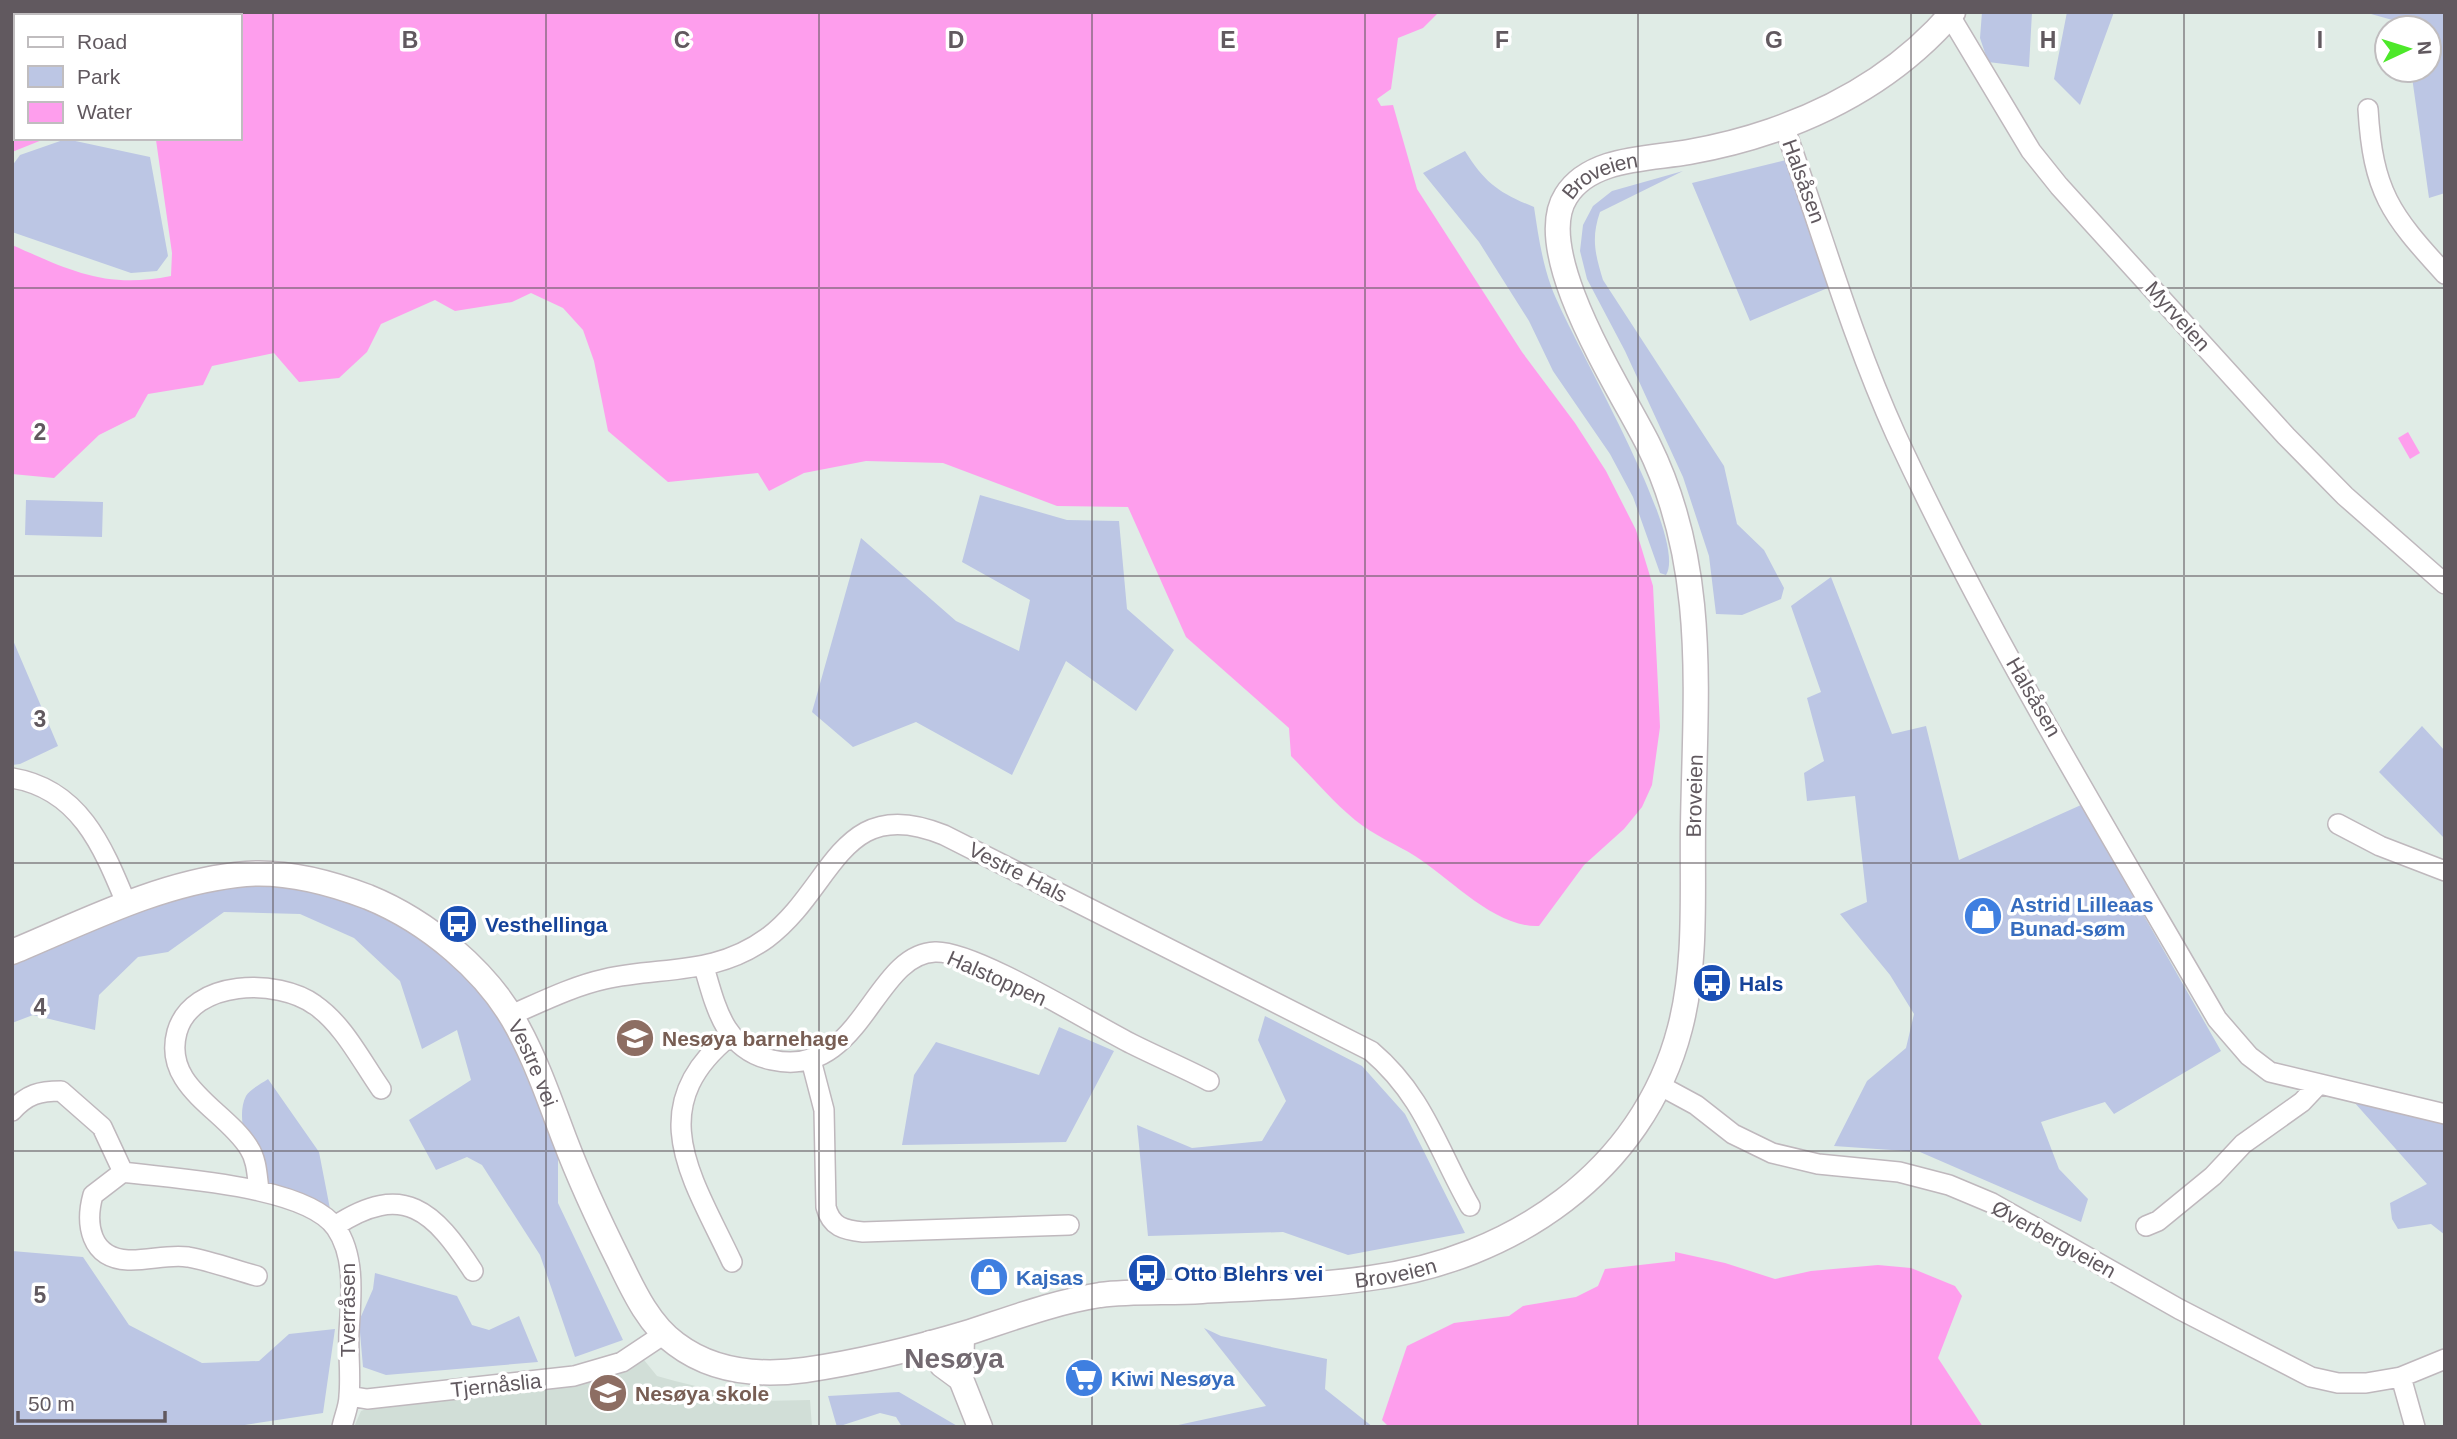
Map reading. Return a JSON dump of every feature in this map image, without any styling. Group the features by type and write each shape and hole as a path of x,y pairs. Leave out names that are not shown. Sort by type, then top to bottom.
{"street":[{"name":"Broveien","path":"962,1335 1027,1313 1100,1296 1368,1279 1465,1257 1515,1233 1579,1188 1624,1140 1659,1085 1679,1034 1691,945 1694,599 1674,505 1651,451 1565,278 1556,227 1562,202 1571,188 1605,167 1731,143 1784,126 1842,100 1894,67 1928,41 1952,14"},
{"name":"Myrveien","path":"1952,14 2031,151 2059,186 2286,436 2345,496 2445,584"},
{"path":"2368,109 2371,154 2388,206 2401,226 2445,274"},
{"name":"Halsåsen","path":"1784,126 1875,388 1989,618 2217,1019 2249,1056 2270,1072 2445,1114"},
{"path":"12,778 30,781 54,792 77,810 127,905"},
{"name":"Vestre Hals","path":"510,1015 605,979 704,967 745,952 790,918 854,839 872,826 888,823 927,827 1371,1051 1402,1082 1423,1111 1451,1173 1470,1206"},
{"path":"2338,824 2380,846 2445,871"},
{"name":"Vestre vei","path":"12,952 127,905 185,885 236,874 277,874 336,886 387,906 429,931 478,975 510,1015 523,1038 614,1253 634,1291 664,1334 681,1348 706,1360 753,1372 810,1369 962,1335"},
{"name":"Halstoppen","path":"811,1060 837,1044 855,1027 901,968 916,956 935,952 956,955 1005,976 1209,1081"},
{"path":"704,967 715,1005 730,1036 740,1046 763,1058 789,1062 811,1060 824,1110 825,1207 828,1216 839,1228 863,1232 1069,1225"},
{"path":"259,1190 250,1149 226,1121 191,1089 178,1069 177,1032 186,1015 199,1002 224,990 275,989 292,993 316,1005 337,1027 381,1089"},
{"path":"730,1036 715,1048 696,1071 680,1111 679,1122 688,1166 732,1262"},
{"path":"2146,1226 2158,1222 2172,1207 2213,1176 2243,1144 2302,1102 2319,1084"},
{"name":"Øverbergveien","path":"1659,1085 1696,1105 1733,1134 1772,1153 1818,1164 1899,1172 1949,1185 1992,1203 2179,1309 2311,1377 2338,1383 2366,1383 2401,1377 2445,1359"},
{"path":"12,1111 22,1099 41,1091 61,1091 83,1107 102,1127 123,1172"},
{"path":"257,1276 189,1257 127,1260 110,1256 98,1246 88,1228 93,1195 123,1172 259,1190 298,1201 335,1226 360,1210 383,1204 405,1206 429,1216 451,1238 473,1271"},
{"name":"Tverråsen","path":"335,1226 346,1249 351,1284 347,1370 349,1396"},
{"name":"Tjernåslia","path":"349,1396 367,1399 574,1376 622,1362 664,1334"},
{"path":"962,1335 961,1379 980,1427"},
{"path":"930,1343 942,1365 961,1379"},
{"path":"2401,1377 2415,1427"},
{"path":"342,1427 349,1396"}],"shaded area":[{"name":"Nesøya skole","path":"644,1360 657,1376 757,1401 810,1400 812,1427 354,1427 361,1411 372,1407 396,1402 568,1387 611,1374"}],"green space":[{"path":"66,12 137,12 136,14"},
{"path":"1982,12 2032,12 2029,67 1988,62 1980,38"},
{"path":"2067,12 2114,12 2080,105 2054,79"},
{"path":"2364,12 2445,12 2445,193 2429,198 2413,84 2443,84 2443,14 2373,15"},
{"path":"63,140 71,140 150,157 168,256 157,271 131,273 12,232 12,166 20,155"},
{"path":"1465,151 1494,186 1534,207 1551,286 1624,435 1661,521 1669,554 1666,575 1660,573 1633,497 1610,454 1553,371 1529,321 1479,242 1423,173"},
{"path":"1790,159 1830,287 1750,321 1692,183"},
{"path":"1683,171 1600,212 1595,238 1596,254 1603,280 1724,466 1737,524 1764,550 1784,588 1781,599 1742,615 1716,614 1709,556 1683,477 1625,351 1587,279 1580,251 1583,225 1593,206 1612,191"},
{"path":"980,495 1067,520 1119,521 1127,609 1174,650 1136,711 1066,661 1012,775 916,722 853,747 812,712 861,538 956,621 1019,651 1030,600 962,562"},
{"path":"26,500 103,502 102,537 25,535"},
{"path":"1831,577 1892,734 1926,726 1959,860 2081,805 2221,1051 2114,1114 2105,1102 2041,1122 2059,1169 2088,1199 2081,1222 1920,1152 1834,1146 1867,1081 1906,1048 1914,1014 1890,975 1840,914 1867,902 1855,796 1807,801 1804,773 1824,761 1807,698 1821,692 1791,606"},
{"path":"12,638 58,746 20,764 12,765"},
{"path":"2422,726 2445,751 2445,839 2379,772"},
{"path":"274,881 383,912 431,943 475,983 503,1023 558,1150 558,1203 623,1340 575,1357 540,1255 482,1165 467,1157 436,1170 409,1120 471,1080 457,1030 422,1049 400,981 354,938 300,914 224,912 168,952 138,957 99,995 95,1030 33,1015 12,1023 12,965 130,913 189,894"},
{"path":"1265,1016 1362,1066 1405,1114 1465,1233 1348,1255 1283,1232 1148,1236 1137,1125 1192,1148 1262,1141 1286,1101 1258,1040"},
{"path":"1059,1027 1114,1051 1066,1142 902,1145 914,1075 936,1042 1039,1075"},
{"path":"268,1079 319,1152 331,1214 274,1188 250,1153 243,1129 243,1106 248,1093"},
{"path":"2354,1102 2445,1122 2445,1235 2431,1224 2398,1229 2392,1219 2390,1203 2427,1184"},
{"path":"12,1251 83,1257 129,1325 202,1363 259,1361 289,1334 335,1329 323,1413 232,1427 12,1427"},
{"path":"375,1273 457,1296 472,1325 489,1330 519,1316 538,1362 386,1375 363,1367 359,1321 373,1289"},
{"path":"1204,1328 1221,1336 1327,1359 1325,1389 1373,1427 1169,1427 1266,1406"},
{"path":"899,1392 959,1427 902,1427 896,1417 880,1413 837,1427 828,1396"}],"water":[{"path":"1439,12 1423,28 1398,38 1391,89 1377,99 1381,106 1393,105 1417,189 1522,352 1575,423 1606,471 1636,530 1653,586 1660,727 1652,785 1642,807 1624,829 1584,865 1539,926 1506,919 1474,900 1429,865 1362,825 1338,805 1291,756 1289,728 1186,637 1128,507 1057,506 943,463 866,461 804,473 769,491 758,473 668,482 608,431 594,361 583,330 563,308 531,293 512,302 455,311 435,300 381,324 367,352 339,378 299,382 274,353 212,366 203,385 148,394 135,417 99,435 54,478 12,474 12,245 71,270 108,279 171,276 172,253 156,140 242,140 242,14 166,14"},
{"path":"14,73 14,140 42,140 12,152"},
{"path":"2408,432 2420,453 2410,459 2398,438"},
{"path":"1675,1252 1725,1263 1775,1279 1811,1271 1878,1265 1911,1268 1955,1286 1962,1296 1938,1358 1983,1427 1389,1427 1382,1420 1407,1346 1454,1323 1509,1316 1523,1306 1576,1297 1598,1286 1605,1269 1675,1261"}],"place":[{"name":"Astrid Lilleaas Bunad-søm","path":"1983,916"},
{"name":"Vesthellinga","path":"458,924"},
{"name":"Hals","path":"1712,983"},
{"name":"Nesøya barnehage","path":"635,1038"},
{"name":"Otto Blehrs vei","path":"1147,1273"},
{"name":"Kajsas","path":"989,1277"},
{"name":"Kiwi Nesøya","path":"1084,1378"},
{"name":"Nesøya skole","path":"608,1393"}],"district":[{"name":"Nesøya","path":"954,1358"}]}
